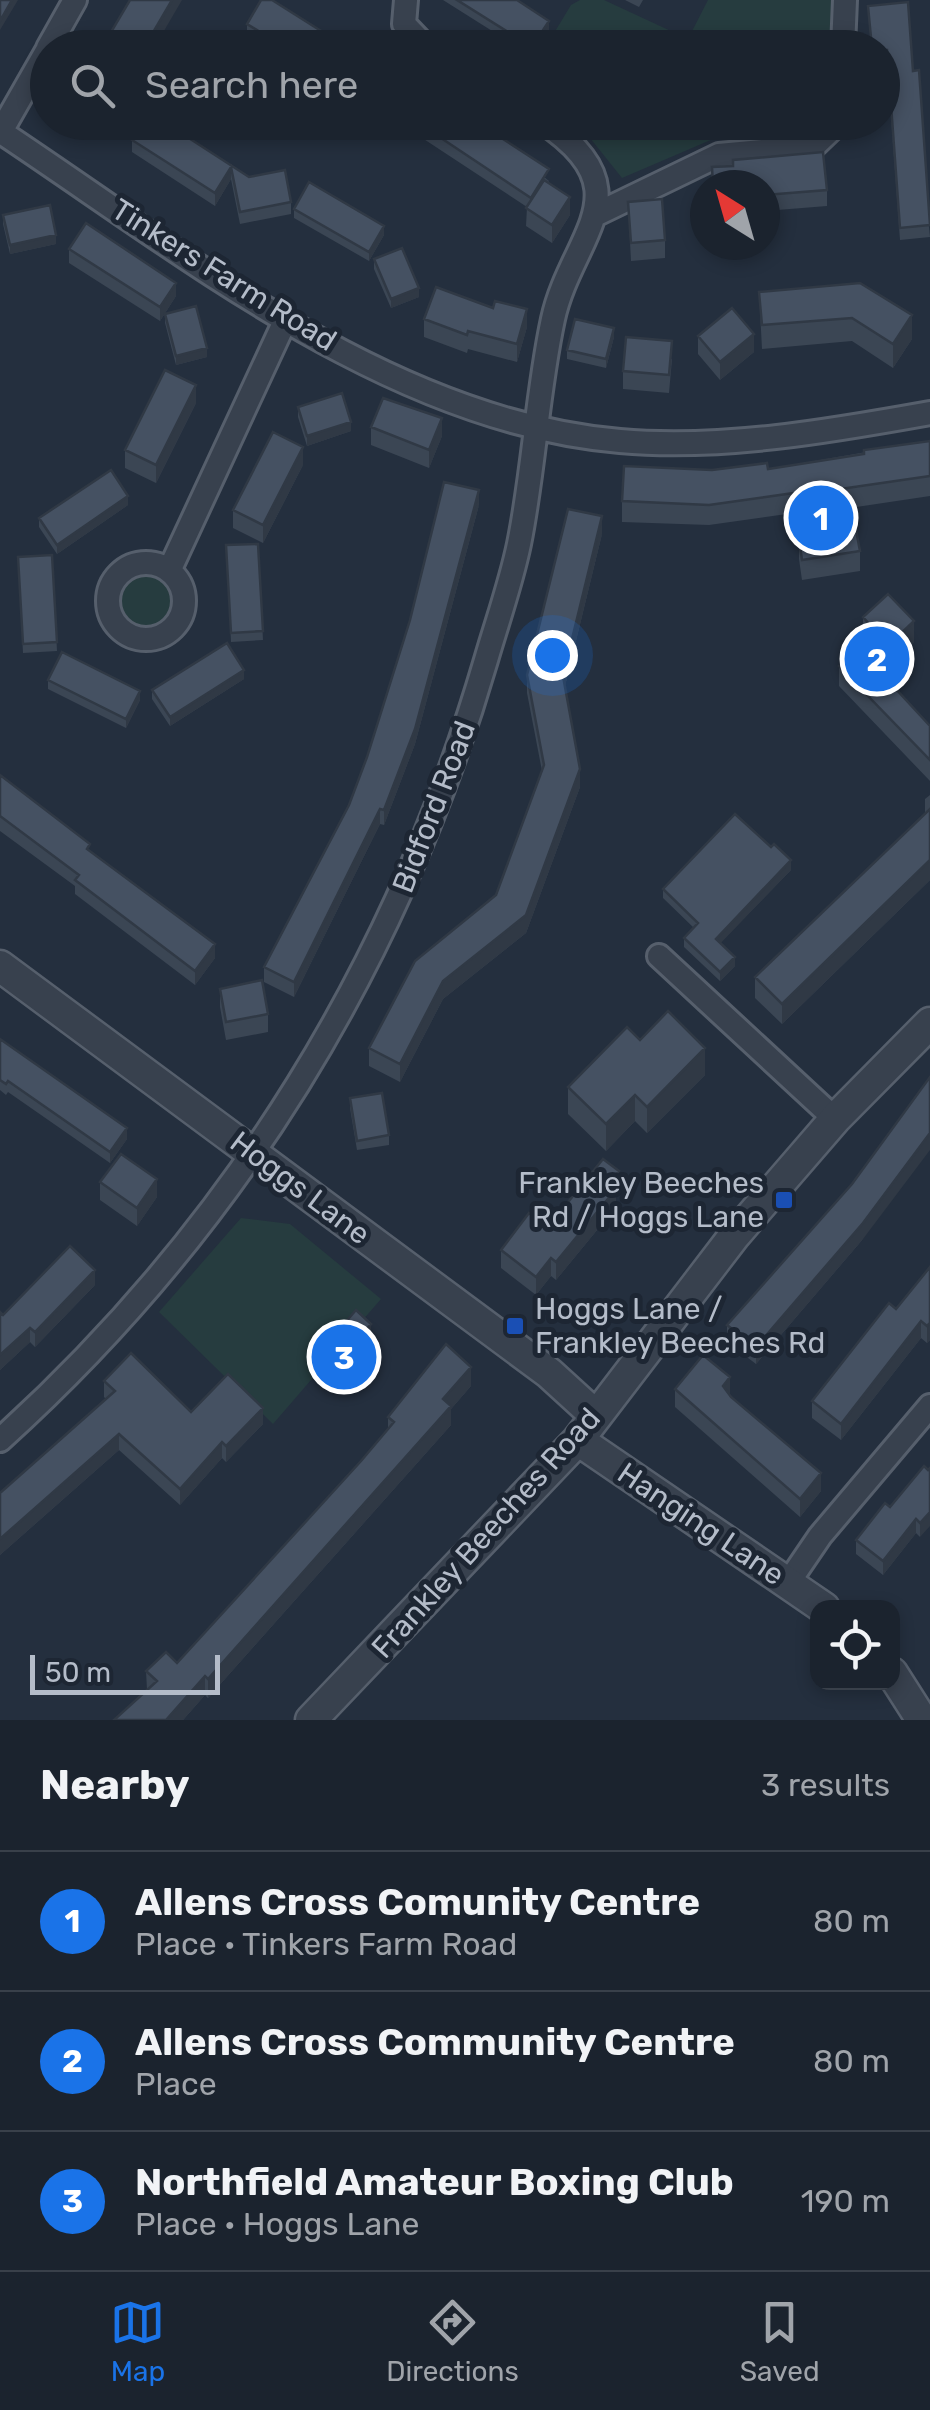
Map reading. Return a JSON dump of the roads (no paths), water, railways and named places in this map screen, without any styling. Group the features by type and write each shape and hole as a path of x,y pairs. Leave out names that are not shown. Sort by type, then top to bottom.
{"street":[{"path":"58,30 75,0"},
{"path":"406,0 404,24 410,30"},
{"path":"844,30 845,0"},
{"path":"0,133 30,80"},
{"name":"Tinkers Farm Road","path":"0,133 286,321 420,388 538,428 620,441 708,443 930,413"},
{"path":"567,140 593,173 597,214 719,155 814,146 820,140"},
{"name":"Bidford Road","path":"0,1440 148,1294 254,1156 283,1113 393,912 437,812 519,546 553,316 597,214"},
{"path":"169,571 286,321"},
{"path":"659,956 834,1119"},
{"name":"Hoggs Lane","path":"0,966 549,1373 587,1428"},
{"name":"Frankley Beeches Road","path":"311,1720 587,1428 734,1236 834,1119 930,1024"},
{"path":"788,1583 820,1536 930,1406"},
{"name":"Hanging Lane","path":"587,1428 812,1600"},
{"path":"900,1686 922,1720"}],"place":[{"name":"Allens Cross Comunity Centre","path":"821,518"},
{"name":"Allens Cross Community Centre","path":"877,659"},
{"name":"Frankley Beeches Rd / Hoggs Lane","path":"784,1200"},
{"name":"Hoggs Lane / Frankley Beeches Rd","path":"515,1326"},
{"name":"Northfield Amateur Boxing Club","path":"344,1357"}]}
